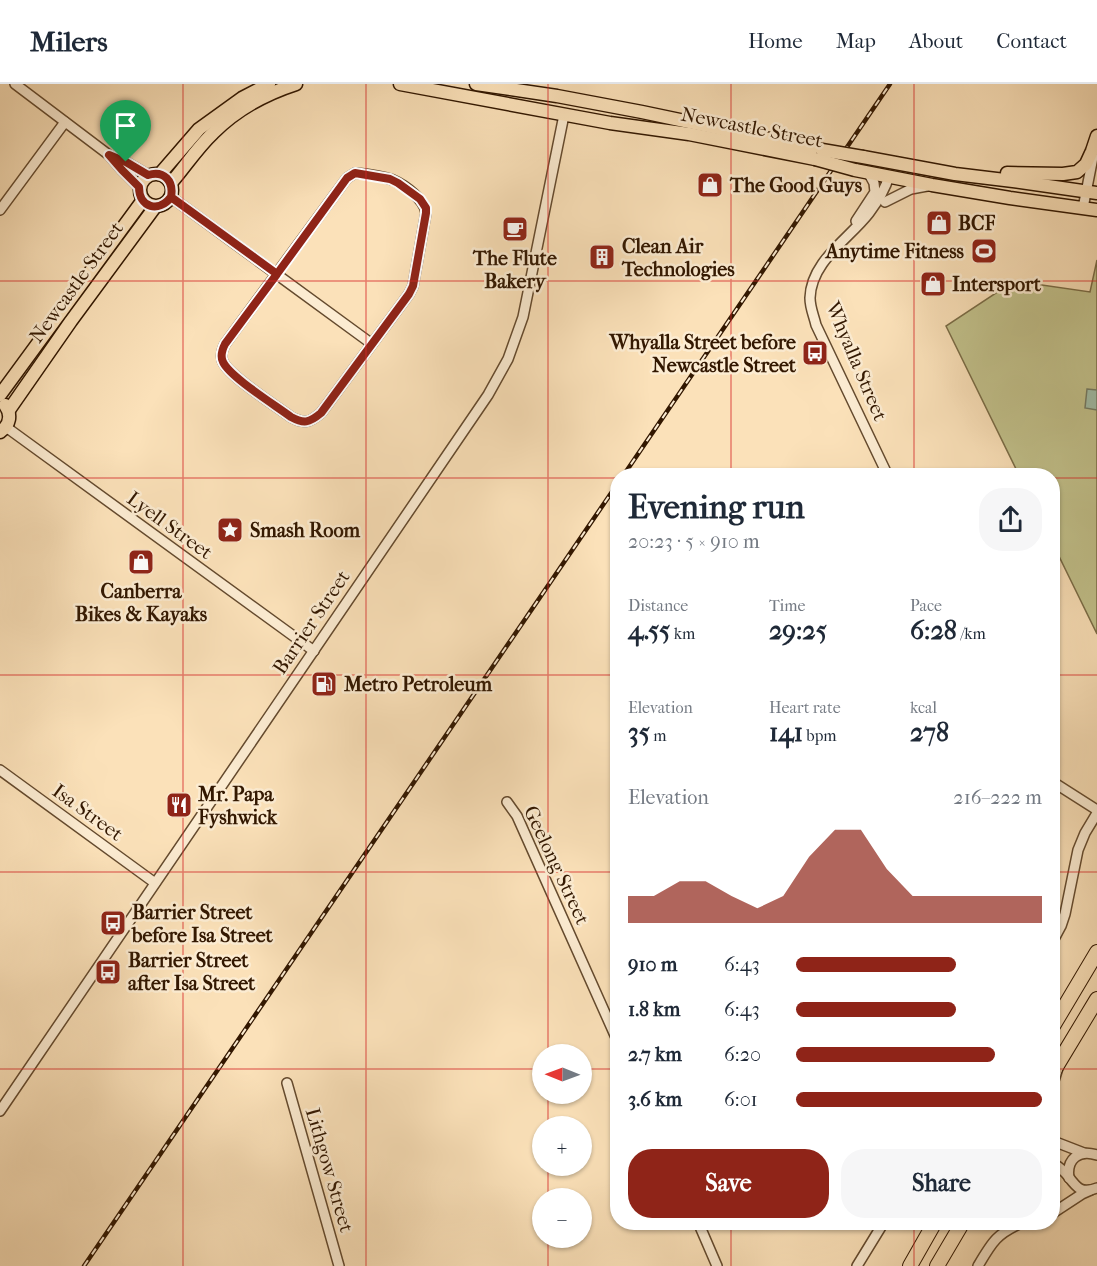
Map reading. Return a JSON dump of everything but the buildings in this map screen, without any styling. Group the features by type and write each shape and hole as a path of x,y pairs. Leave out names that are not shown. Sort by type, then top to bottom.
{"highway":[{"path":"1060,1014 1097,952"},
{"path":"1060,1060 1097,999"},
{"path":"910,1266 930,1230"},
{"path":"937,1266 958,1230"}],"main road":[{"path":"154,175 168,179 172,190 167,202 155,207 148,205 140,196 139,187 142,180 154,175 199,129 242,98 269,84"},
{"path":"171,183 213,133 232,117 255,100 296,84"},
{"name":"Newcastle Street","path":"400,84 625,126 818,154 863,157 955,174 1091,192"},
{"name":"Newcastle Street","path":"476,84 500,86 642,112 818,154 862,171 932,185 1010,198 1097,208"},
{"path":"524,92 559,104 564,115 572,110 581,109 642,112"},
{"path":"955,174 1077,172 1086,164 1097,136"},
{"name":"Whyalla Street","path":"893,177 896,164"},
{"name":"Newcastle Street","path":"0,395 142,200"},
{"name":"Newcastle Street","path":"4,406 71,321 155,207"},
{"path":"3,430 10,419 4,406"}],"street":[{"path":"15,84 109,155 139,187"},
{"path":"499,103 500,86"},
{"name":"Barrier Street","path":"0,1111 4,1097 155,883 488,395 508,359 523,317 564,115"},
{"path":"0,210 65,122"},
{"path":"1083,208 1091,192 1097,136"},
{"path":"109,155 154,175"},
{"name":"Whyalla Street","path":"849,233 875,192 874,183 862,171"},
{"path":"360,174 390,179 423,202 426,213 413,286 409,294 321,413 309,422 298,421 256,392 234,375 221,358 225,344 277,274 351,175 360,174"},
{"name":"Whyalla Street","path":"885,202 893,192 893,177"},
{"name":"Whyalla Street","path":"868,214 893,177"},
{"name":"Whyalla Street","path":"884,468 816,325 811,309 811,291 824,262 868,214 885,202 911,189 932,185"},
{"path":"171,197 372,344"},
{"name":"Lyell Street","path":"3,430 314,651"},
{"name":"Isa Street","path":"0,770 155,883"},
{"path":"1060,787 1097,812 1078,850 1060,928"},
{"name":"Geelong Street","path":"507,802 517,816 610,1024"},
{"path":"1060,1063 1062,1057"},
{"name":"Lithgow Street","path":"287,1083 339,1266"},
{"path":"1060,1143 1084,1153"},
{"path":"1060,1207 1068,1200 1071,1181 1068,1171 1073,1159 1084,1153 1097,1155"},
{"path":"1060,1170 1078,1188 1094,1189"},
{"path":"1060,1208 1094,1189"},
{"path":"701,1230 717,1266"},
{"path":"857,1266 879,1230"},
{"path":"978,1266 988,1249 1007,1230"}],"green space":[{"path":"1097,260 1097,634 1060,558 1060,468 1016,468 946,326 1014,281 1090,292"}],"shaded area":[{"path":"1087,389 1097,390 1097,410 1085,408"}],"railway":[{"path":"628,468 890,84"},
{"path":"84,1266 610,495"}],"place":[{"name":"The Good Guys","path":"710,185"},
{"name":"BCF","path":"939,223"},
{"name":"The Flute Bakery","path":"515,229"},
{"name":"Anytime Fitness","path":"984,251"},
{"name":"Clean Air Technologies","path":"602,257"},
{"name":"Intersport","path":"933,284"},
{"name":"Whyalla Street before Newcastle Street","path":"815,353"},
{"name":"Smash Room","path":"230,530"},
{"name":"Canberra Bikes & Kayaks","path":"141,562"},
{"name":"Metro Petroleum","path":"324,684"},
{"name":"Mr. Papa Fyshwick","path":"179,805"},
{"name":"Barrier Street before Isa Street","path":"113,923"},
{"name":"Barrier Street after Isa Street","path":"108,972"}],"route":[{"path":"126,162 109,155 139,187 140,196 145,203 155,207 161,206 171,197 175,200 277,274 347,178 355,173 390,179 423,202 426,213 413,286 409,294 321,413 314,419 309,422 298,421 291,417 234,375 221,358 225,344 277,274 171,197 171,183 164,176 148,175 126,162"}]}
